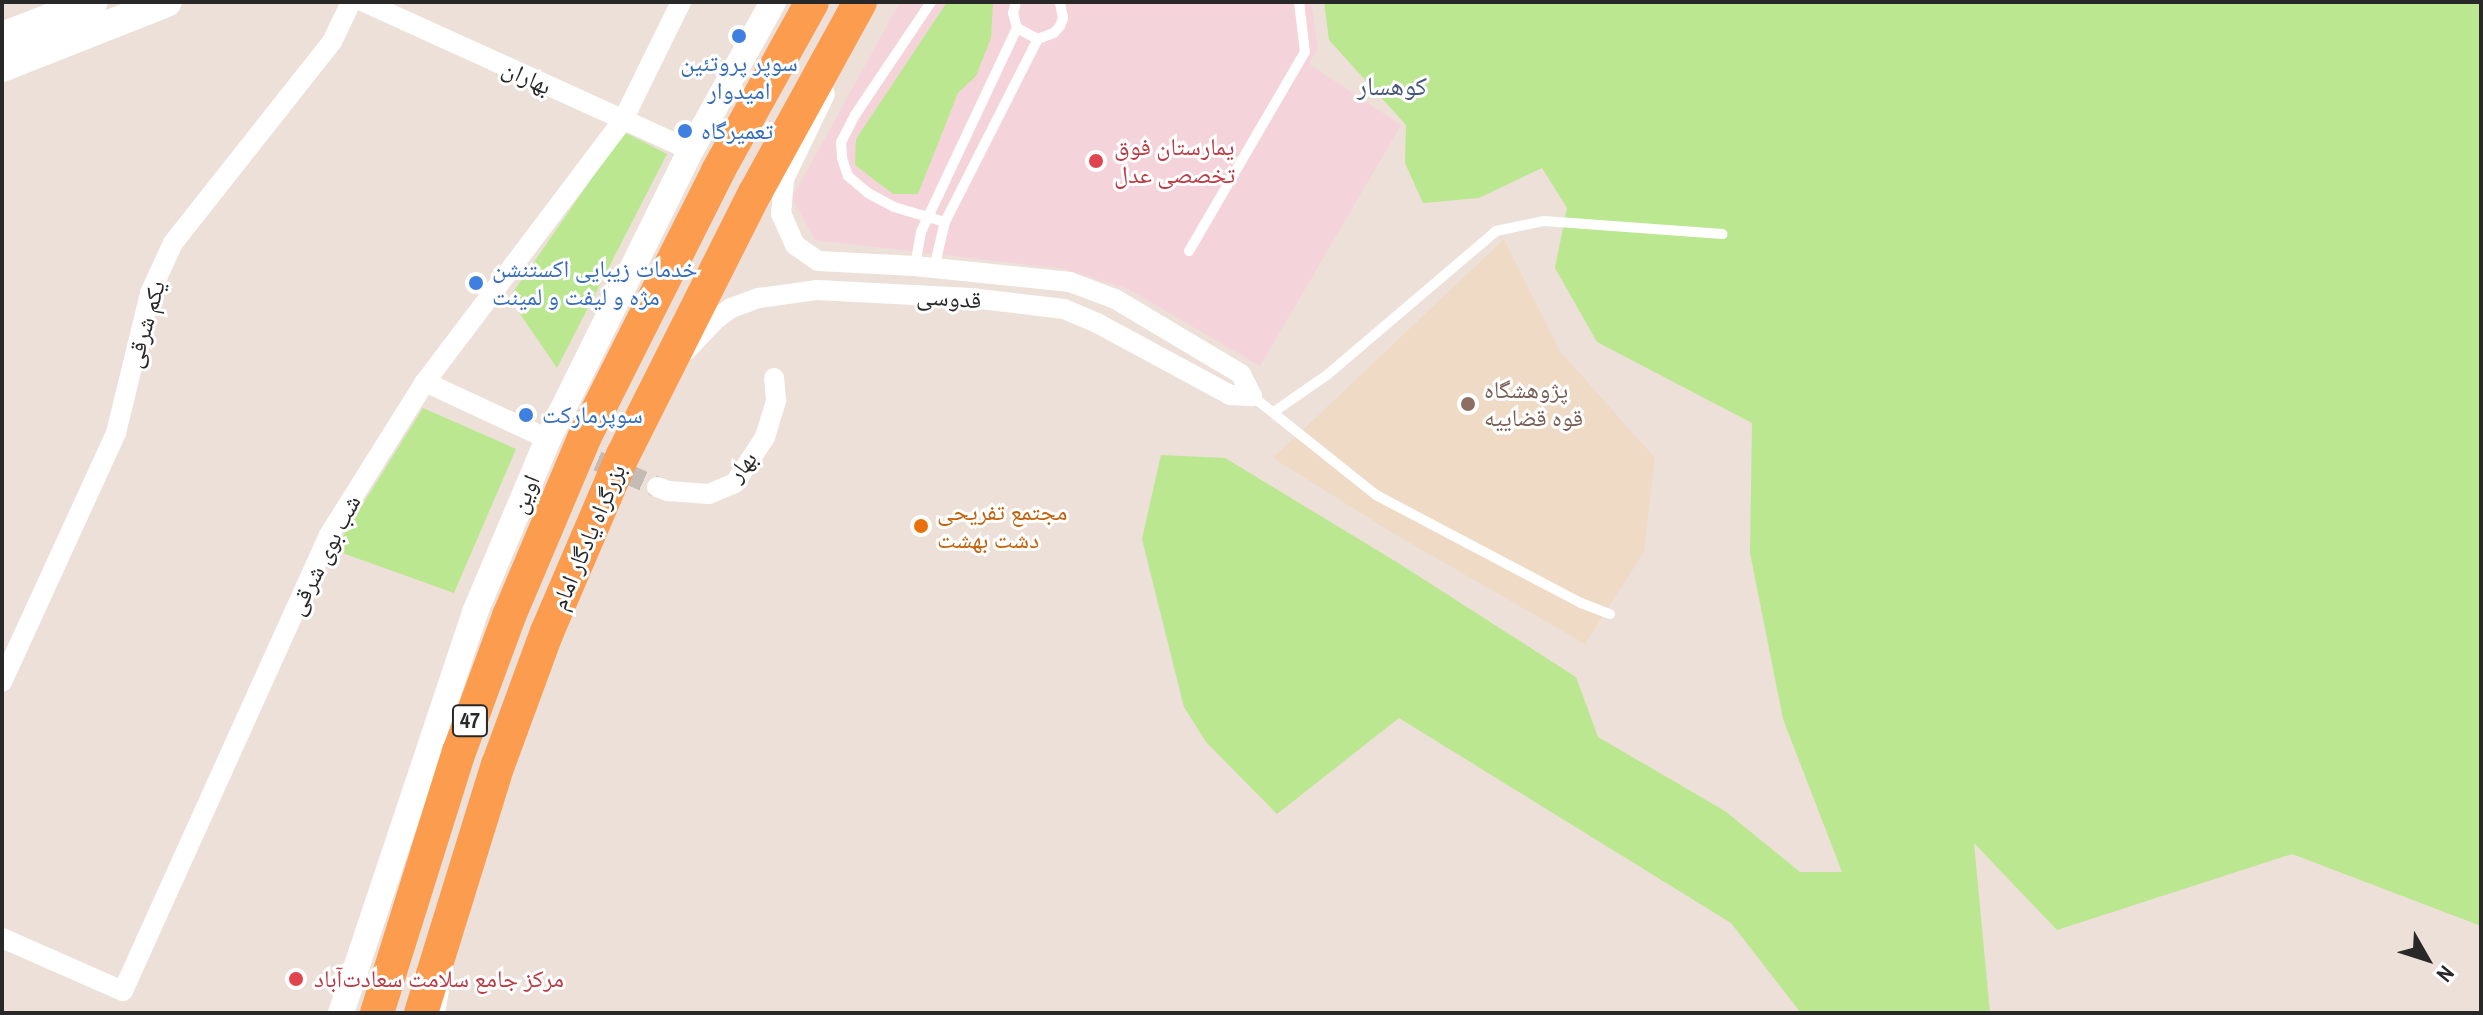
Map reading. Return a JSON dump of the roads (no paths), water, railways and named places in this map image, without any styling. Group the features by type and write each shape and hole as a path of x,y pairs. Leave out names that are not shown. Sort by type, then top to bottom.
{"highway":[{"name":"بزرگراه یادگار امام","path":"377,1013 463,740 509,616 585,436 718,171 812,2"},
{"name":"بزرگراه یادگار امام","path":"421,1013 474,836 547,632 657,383 860,2"}],"main road":[{"path":"2,37 93,2"},
{"path":"2,67 167,2"}],"street":[{"name":"یکم شرقی","path":"2,682 116,433 150,293 173,243 332,42 351,2"},
{"name":"بهاران","path":"364,2 691,150"},
{"name":"شب بوی شرقی","path":"2,938 123,991 329,535 425,382 623,120 681,2"},
{"name":"اوین","path":"341,1013 475,612 548,439 691,150 773,2"},
{"path":"836,46 829,84 784,179 781,214 795,245 818,261 925,267 1070,282 1115,299 1241,374 1252,396"},
{"path":"817,290 818,261"},
{"name":"قدوسی","path":"657,383 715,320 731,308 759,298 817,290 971,298 1064,309 1097,323 1230,395 1252,396"},
{"name":"بهار","path":"657,487 668,491 709,494 735,483 765,437 776,400 774,378"},
{"path":"425,382 548,439"}],"lane":[{"path":"931,2 855,115 841,142 848,176 894,207 945,222"},
{"path":"925,267 921,232 1017,28 1013,13 1016,2"},
{"path":"1017,28 1038,39 1046,37 1060,26 1063,18 1060,2"},
{"path":"1189,251 1305,52 1299,2"},
{"path":"925,267 1038,39"},
{"path":"1275,411 1327,375 1496,231 1544,221 1723,234"},
{"path":"1252,396 1275,411 1376,495 1581,603 1610,614"},
{"path":"451,956 474,836"},
{"path":"440,1013 445,985"}],"tunnel":[{"path":"570,449 657,487"}],"place":[{"name":"سوپر پروتئین امیدوار","path":"739,36"},
{"name":"تعمیرگاه","path":"685,131"},
{"name":"یمارستان فوق تخصصی عدل","path":"1096,161"},
{"name":"خدمات زیبایی اکستنشن مژه و لیفت و لمینت","path":"476,283"},
{"name":"پژوهشگاه قوه قضاییه","path":"1468,404"},
{"name":"سوپرمارکت","path":"526,415"},
{"name":"مجتمع تفریحی دشت بهشت","path":"921,526"},
{"name":"مرکز جامع سلامت سعادت‌آباد","path":"296,979"}],"district":[{"name":"کوهسار","path":"1392,86"}]}
